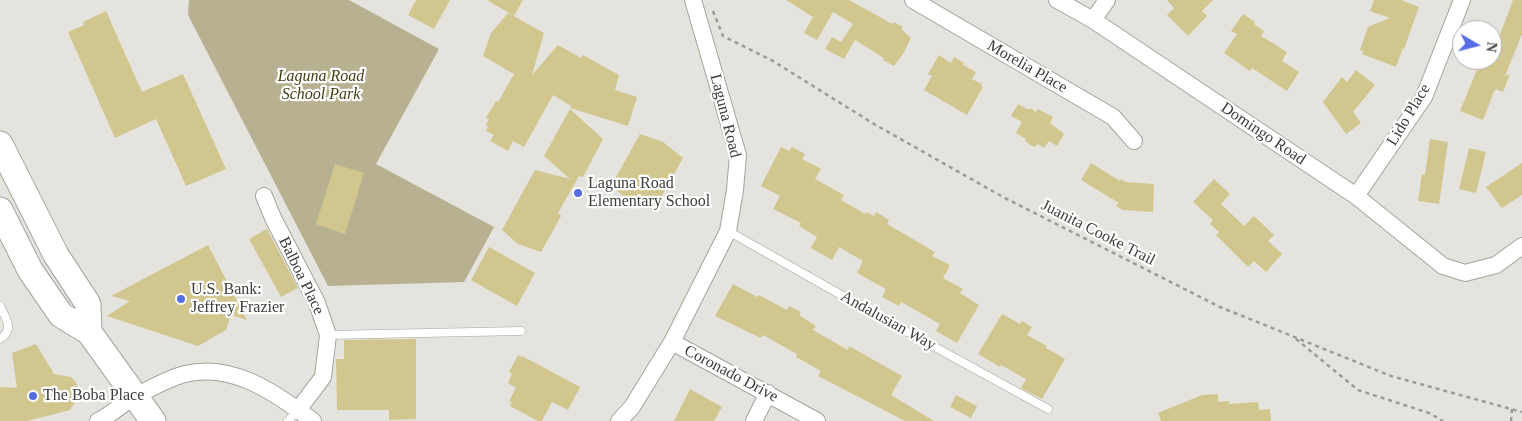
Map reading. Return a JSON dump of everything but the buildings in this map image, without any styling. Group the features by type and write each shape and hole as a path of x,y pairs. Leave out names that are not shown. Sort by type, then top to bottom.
{"main road":[{"path":"0,144 56,254 88,304 89,332"},
{"path":"0,210 30,270 61,316 89,332 153,421"}],"street":[{"name":"Laguna Road","path":"619,421 632,407 672,342 728,231 735,190 738,155 693,0"},
{"name":"Morelia Place","path":"913,0 1113,117 1134,141"},
{"name":"Domingo Road","path":"1057,0 1093,20 1356,196 1443,266 1465,273 1496,265 1522,246"},
{"path":"1093,20 1107,0"},
{"name":"Lido Place","path":"1356,196 1424,97 1462,0"},
{"name":"Balboa Place","path":"264,196 317,303 328,335 323,377 293,415"},
{"name":"Coronado Drive","path":"672,342 817,421"},
{"path":"98,421 135,396 184,374 211,371 236,376 263,387 293,415 313,421"},
{"path":"754,421 768,393"}],"lane":[{"name":"Andalusian Way","path":"728,231 1048,410"},
{"path":"0,306 9,329 7,335 0,339"},
{"path":"328,335 521,331"}],"path":[{"name":"Juanita Cooke Trail","path":"712,9 724,36 773,61 874,124 1003,197 1220,307 1391,376 1522,412"},
{"path":"1293,337 1358,390 1428,413 1442,421"},
{"path":"1511,421 1512,409"}],"green space":[{"name":"Laguna Road School Park","path":"189,0 349,0 439,49 376,164 494,227 464,282 328,286 188,15"}],"place":[{"name":"Laguna Road Elementary School","path":"578,193"},
{"name":"U.S. Bank: Jeffrey Frazier","path":"181,299"},
{"name":"The Boba Place","path":"33,396"}]}
